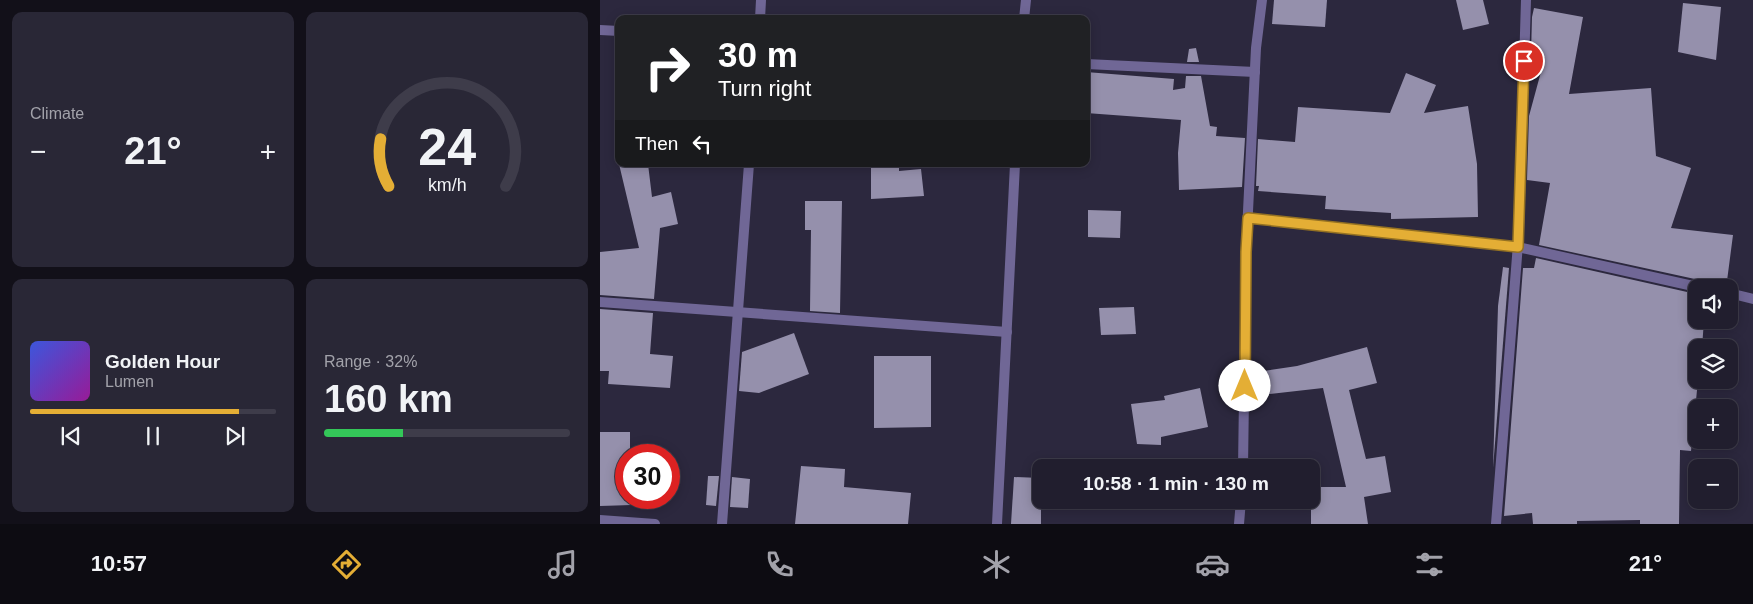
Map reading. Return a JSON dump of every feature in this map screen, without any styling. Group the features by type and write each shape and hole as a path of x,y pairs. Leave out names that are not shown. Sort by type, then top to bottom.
{"street":[{"path":"760,15 761,0"},
{"path":"1024,15 1026,0"},
{"path":"1243,459 1246,252 1256,48 1262,0"},
{"path":"1496,524 1518,247 1526,0"},
{"path":"600,30 615,32"},
{"path":"1090,64 1255,72"},
{"path":"722,524 749,167"},
{"path":"998,524 1015,167"},
{"path":"1248,218 1518,247 1688,285"},
{"path":"1738,295 1753,298"},
{"path":"600,302 1007,332"},
{"path":"1239,524 1240,509"},
{"path":"600,520 655,524"}],"building":[{"path":"1274,0 1327,0 1325,27 1272,24"},
{"path":"1456,0 1483,0 1489,24 1463,30"},
{"path":"1683,3 1721,7 1716,60 1678,52"},
{"path":"1534,8 1583,17 1569,94 1651,88 1656,156 1691,168 1671,228 1733,235 1727,279 1695,279 1539,245 1550,183 1527,180 1529,116 1545,57 1531,54"},
{"path":"1196,48 1199,62 1187,62 1189,49"},
{"path":"1090,72 1174,79 1173,90 1185,88 1186,76 1201,76 1210,126 1217,127 1216,136 1245,138 1242,187 1179,190 1178,153 1181,120 1090,113"},
{"path":"1406,73 1436,85 1424,113 1468,106 1477,164 1478,217 1391,219 1391,213 1325,209 1326,196 1258,191 1259,186 1256,186 1258,139 1295,142 1298,107 1390,113"},
{"path":"620,167 648,167 652,197 671,192 678,224 660,228 654,299 600,295 600,252 639,248"},
{"path":"871,167 899,167 899,171 921,169 924,196 871,199"},
{"path":"805,201 842,201 840,313 810,311 811,230 805,230"},
{"path":"1088,210 1121,211 1120,238 1088,237"},
{"path":"1536,258 1688,292 1688,329 1703,329 1703,339 1688,339 1688,389 1697,389 1696,399 1688,399 1688,449 1691,449 1691,451 1680,450 1679,524 1640,524 1640,520 1577,521 1577,524 1533,524 1532,513 1504,516 1523,268 1534,268"},
{"path":"1503,267 1509,268 1493,468 1498,306"},
{"path":"1134,307 1136,334 1101,335 1099,308"},
{"path":"600,309 653,313 650,354 673,356 670,388 608,384 609,371 600,371"},
{"path":"794,333 809,374 759,393 739,391 742,352"},
{"path":"1367,347 1377,383 1349,390 1366,459 1385,456 1391,492 1364,497 1368,524 1311,524 1311,509 1320,509 1320,487 1346,487 1323,388 1251,396 1251,373 1297,366"},
{"path":"874,356 931,356 931,427 874,428"},
{"path":"1237,376 1237,397 1234,398 1232,377"},
{"path":"1200,388 1208,427 1161,437 1161,445 1137,444 1131,404 1165,400 1164,396"},
{"path":"600,432 630,432 630,444 615,444 615,506 600,506"},
{"path":"801,466 845,469 844,487 911,493 908,524 795,524"},
{"path":"708,476 719,476 716,506 706,505"},
{"path":"732,477 750,479 748,508 730,507"},
{"path":"1014,477 1032,478 1032,509 1041,509 1041,524 1011,524"}],"route":[{"path":"1245,386 1248,218 1518,247 1524,61"}]}
